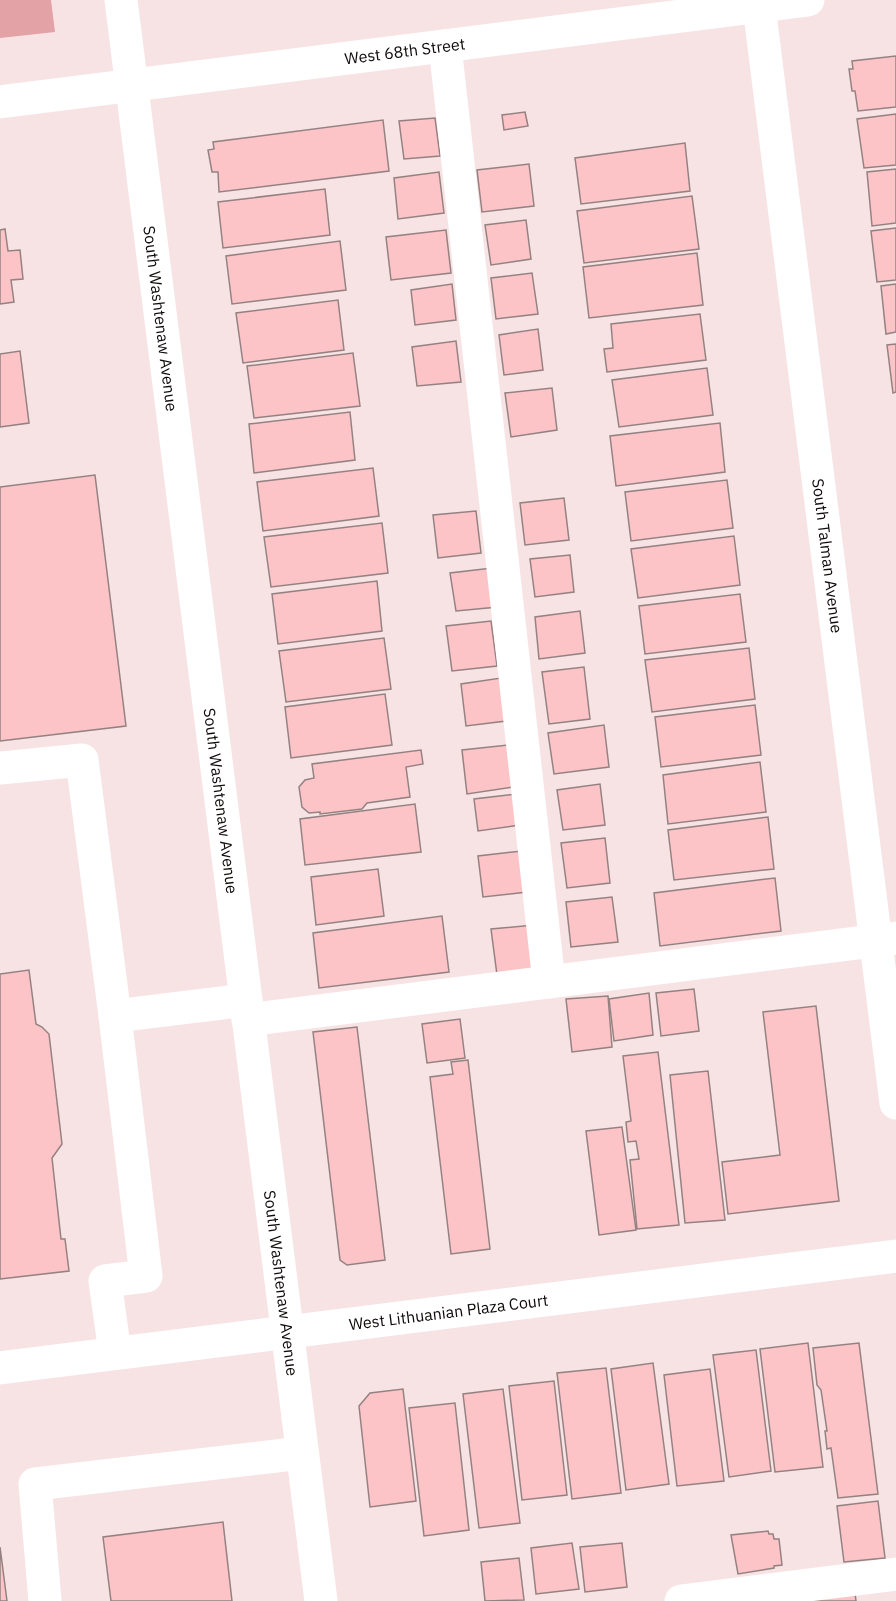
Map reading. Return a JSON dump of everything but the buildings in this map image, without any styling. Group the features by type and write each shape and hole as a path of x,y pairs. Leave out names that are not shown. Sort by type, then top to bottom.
{"street":[{"name":"South Washtenaw Avenue","path":"121,0 321,1601"},
{"name":"West 68th Street","path":"0,102 808,0"},
{"name":"South Talman Avenue","path":"759,6 886,939 896,1103"},
{"path":"445,46 549,982"},
{"path":"0,768 82,760 146,1276 105,1281 115,1353"},
{"path":"115,1016 247,1010 549,982 886,939"},
{"name":"West Lithuanian Plaza Court","path":"0,1368 896,1256"},
{"path":"45,1601 35,1484 302,1453"},
{"path":"681,1601 896,1574"}],"shaded area":[{"path":"0,0 51,0 55,32 0,38"}]}
